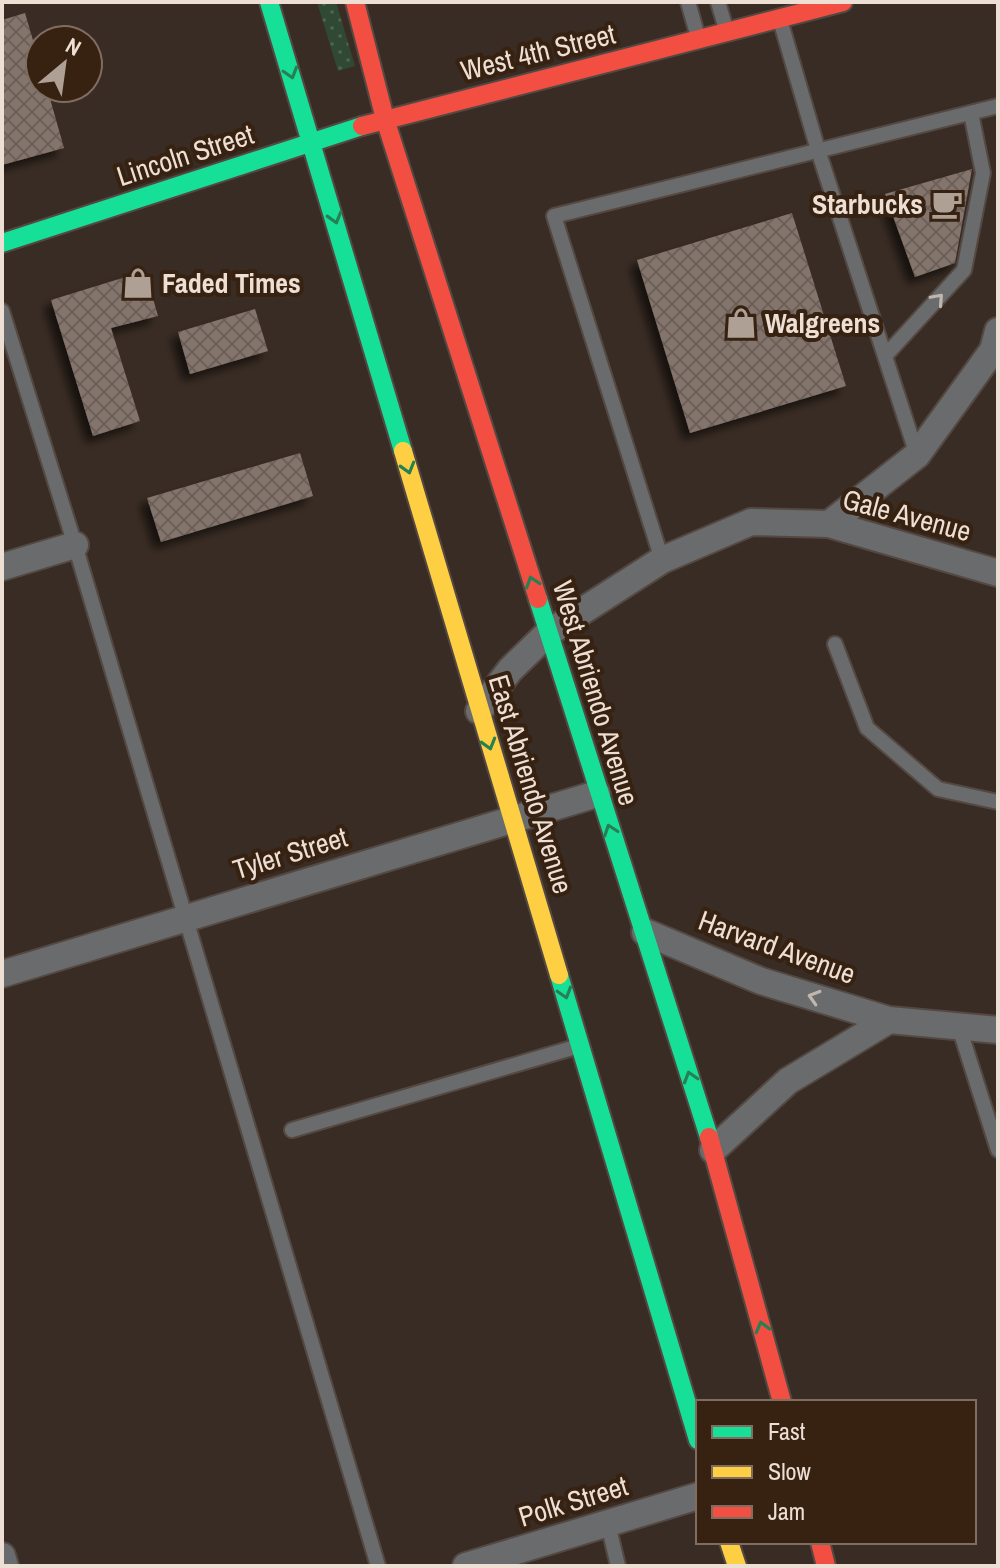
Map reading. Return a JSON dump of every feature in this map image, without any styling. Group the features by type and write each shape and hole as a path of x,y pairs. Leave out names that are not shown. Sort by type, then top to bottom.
{"main road":[{"path":"269,2 313,143"},
{"name":"West Abriendo Avenue","path":"355,2 385,119 597,794 645,932 713,1150 781,1400"},
{"name":"West 4th Street","path":"385,119 843,2"},
{"name":"Lincoln Street","path":"2,243 385,119"},
{"name":"East Abriendo Avenue","path":"313,143 511,820 696,1433"},
{"path":"730,1544 737,1566"},
{"path":"820,1544 826,1566"}],"street":[{"path":"829,524 917,455 993,350 998,331"},
{"name":"Gale Avenue","path":"479,711 510,670 548,633 662,560 751,522 829,524 998,573"},
{"path":"2,567 75,545"},
{"name":"Tyler Street","path":"2,974 597,794"},
{"name":"Harvard Avenue","path":"645,932 761,981 889,1020 998,1030"},
{"path":"713,1150 788,1081 889,1020"},
{"name":"Polk Street","path":"466,1566 696,1497"},
{"path":"2,1556 5,1566"}],"lane":[{"path":"688,2 699,41"},
{"path":"718,2 727,34"},
{"path":"780,19 818,150 917,455"},
{"path":"662,560 554,216 998,106"},
{"path":"885,356 964,270 983,173 971,113"},
{"path":"2,311 75,545 378,1566"},
{"path":"835,644 867,728 938,789 998,802"},
{"path":"959,1027 998,1150"},
{"path":"292,1130 581,1045"},
{"path":"608,1524 618,1566"}],"green space":[{"path":"317,2 336,2 355,66 338,71"}],"building":[{"path":"25,13 28,24 24,24 24,104 52,104 64,148 2,165 2,20"},
{"path":"972,169 955,263 915,277 885,194"},
{"name":"Walgreens","path":"792,213 846,386 690,433 637,260"},
{"path":"145,271 158,316 111,328 140,421 93,436 51,300"},
{"path":"255,309 268,351 190,374 178,332"},
{"path":"300,453 313,496 161,542 147,498"}],"traffic: fast":[{"path":"269,2 403,451"},
{"path":"2,243 362,126"},
{"path":"538,599 709,1137"},
{"path":"559,975 696,1433"}],"traffic: slow":[{"path":"403,451 559,975"},
{"path":"730,1544 737,1566"}],"traffic: jam":[{"path":"355,2 385,119 538,599"},
{"path":"362,126 843,2"},
{"path":"709,1137 781,1400"},
{"path":"820,1544 826,1566"}],"place":[{"name":"Starbucks","path":"947,204"},
{"name":"Faded Times","path":"138,283"},
{"name":"Walgreens","path":"741,323"}]}
